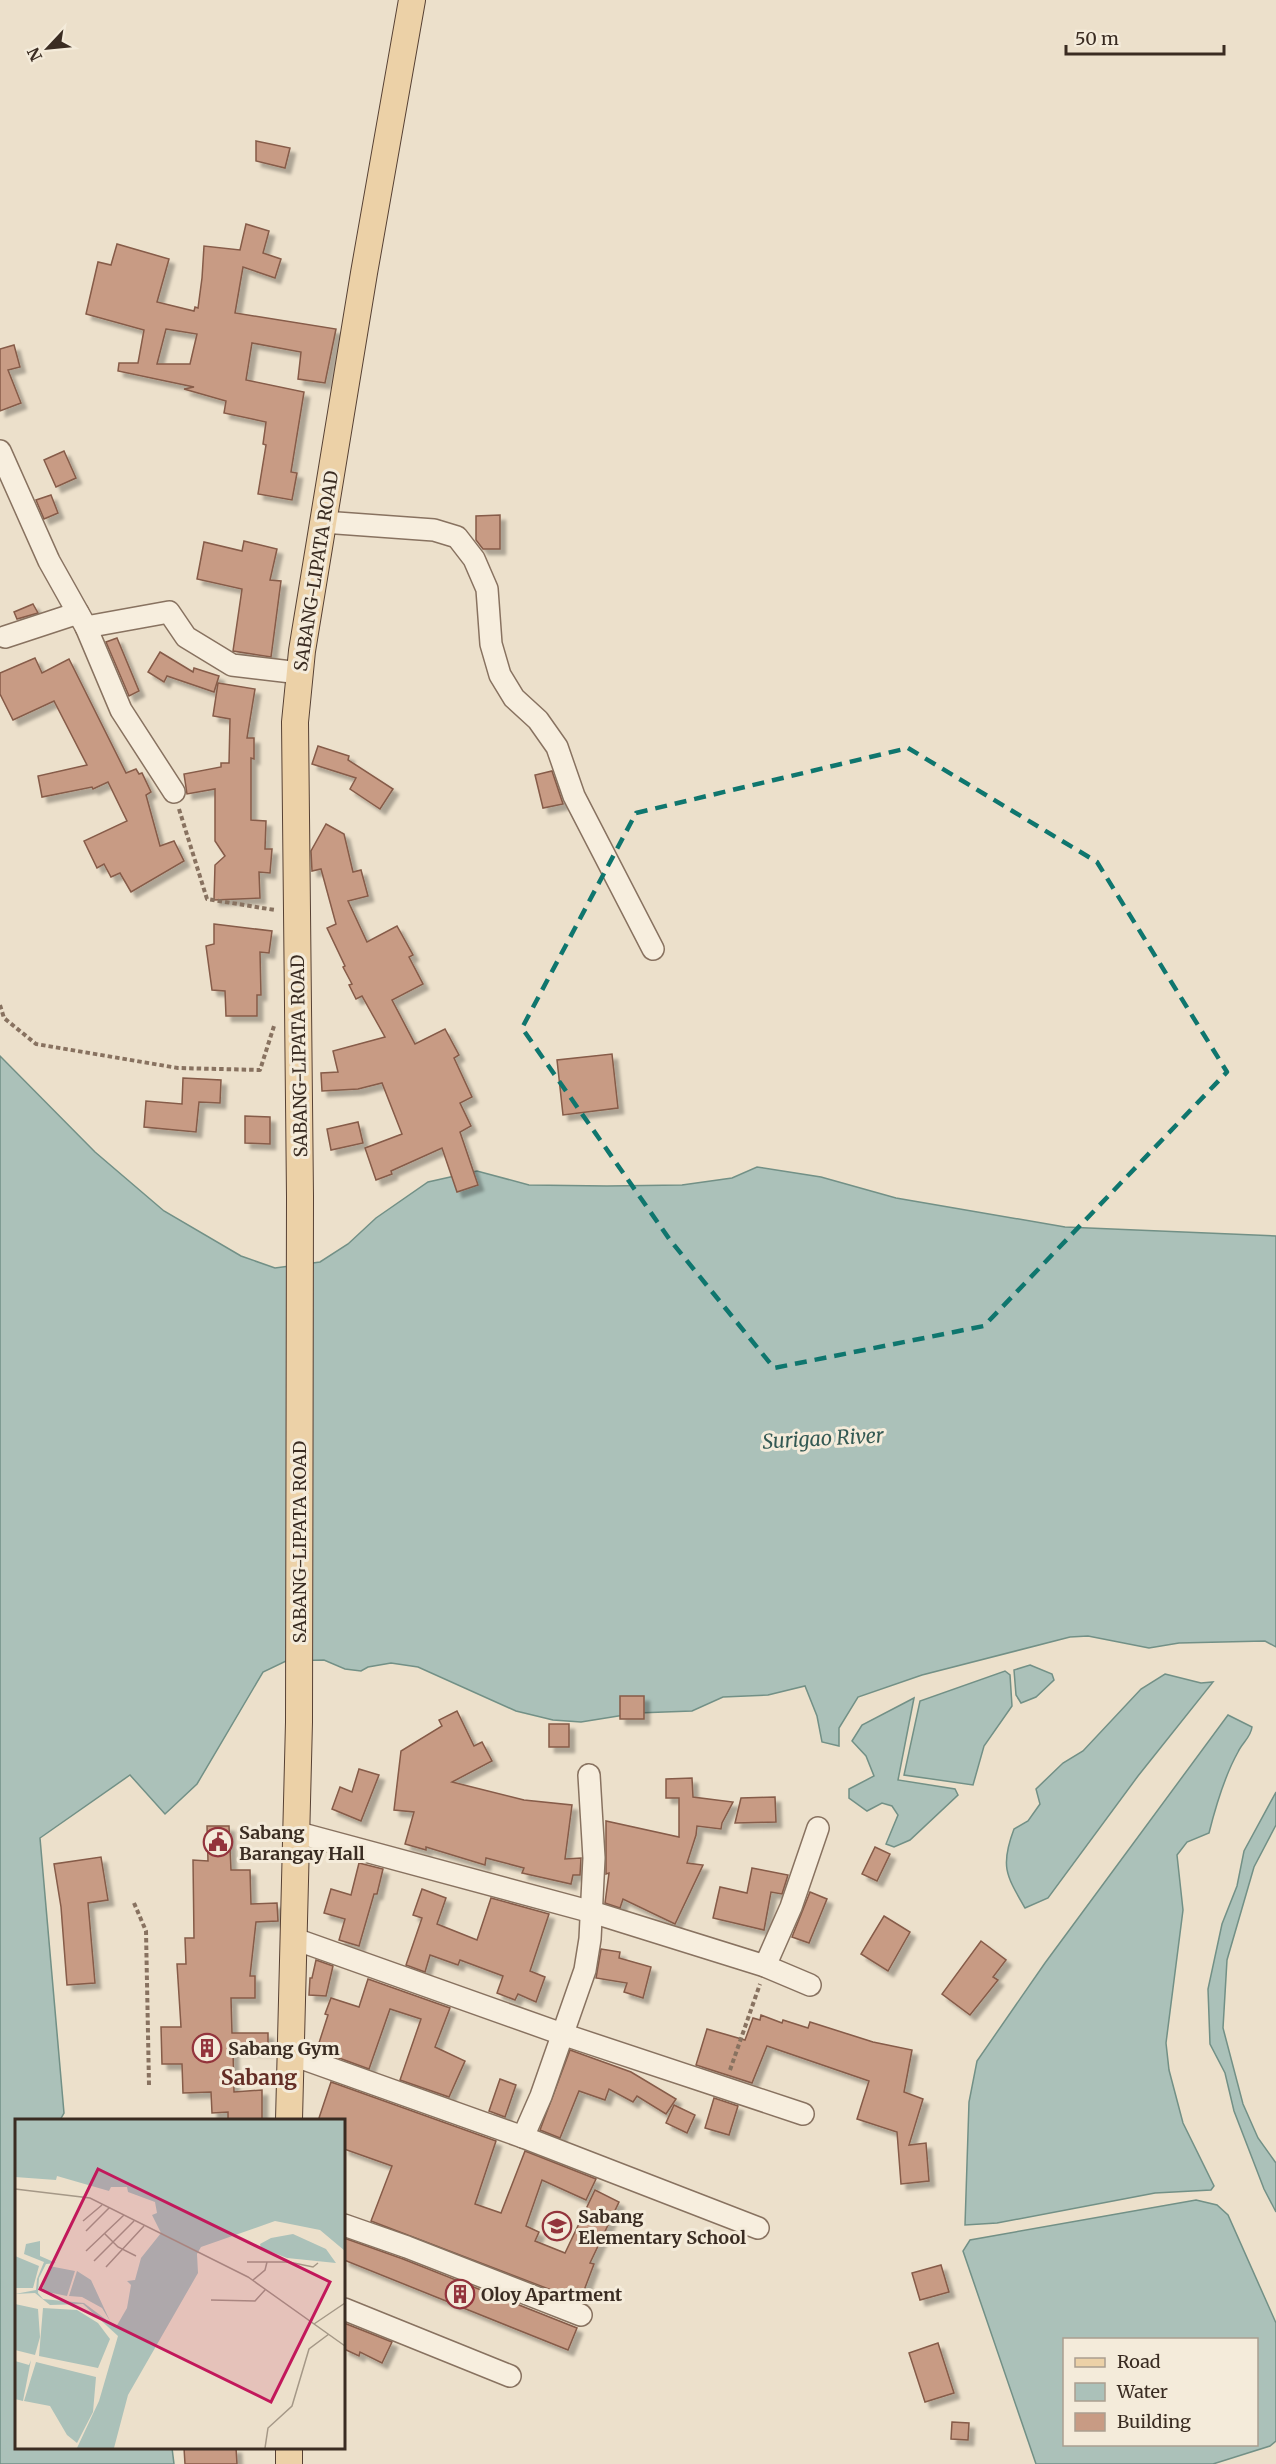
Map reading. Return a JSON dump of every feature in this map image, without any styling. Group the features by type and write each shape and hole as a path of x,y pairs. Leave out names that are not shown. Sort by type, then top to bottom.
{"main road":[{"name":"SABANG-LIPATA ROAD","path":"289,2119 299,1722 300,1196 295,722 300,673 323,522 412,0"},
{"path":"289,2449 290,2464"}],"street":[{"path":"0,451 49,561 82,620 121,710 174,792"},
{"path":"323,522 434,530 457,537 474,559 487,589 491,644 500,675 514,698 538,720 557,747 574,796 652,949"},
{"path":"5,637 82,620 169,612 186,637 232,665 300,673"},
{"path":"523,2137 541,2096 585,1970 592,1912 594,1858 589,1775"},
{"path":"765,1966 791,1906 818,1828"},
{"path":"295,1832 592,1912 765,1966 810,1985"},
{"path":"292,1938 562,2034 803,2114"},
{"path":"290,2054 523,2137 758,2228"},
{"path":"345,2225 407,2247 581,2316"},
{"path":"345,2310 510,2376"}],"path":[{"path":"174,792 207,899 297,914"},
{"path":"0,1005 4,1018 36,1044 178,1068 260,1070 280,1011 298,1000"},
{"path":"134,1903 146,1930 149,2085"},
{"path":"724,2088 765,1966"}],"highlighted area":[{"path":"908,748 1097,862 1227,1072 984,1326 774,1368 670,1240 522,1028 636,813"}],"water":[{"name":"Surigao River","path":"0,1056 95,1152 164,1211 241,1256 275,1268 320,1262 348,1244 376,1218 428,1182 477,1171 529,1185 682,1185 732,1178 757,1167 821,1177 896,1198 1065,1227 1276,1236 1276,1647 1265,1641 1179,1643 1149,1648 1088,1636 1070,1637 922,1675 858,1697 839,1728 839,1746 822,1742 817,1716 805,1686 768,1695 723,1697 692,1711 637,1713 581,1722 553,1720 516,1711 418,1667 391,1663 368,1667 361,1671 345,1669 324,1660 286,1661 263,1672 197,1784 165,1814 130,1775 40,1838 64,2113 61,2119 15,2119 15,2449 172,2449 174,2464 0,2464"},
{"path":"1030,1665 1052,1674 1054,1680 1036,1697 1021,1703 1016,1695 1014,1670"},
{"path":"1005,1671 1010,1675 1012,1706 984,1746 973,1785 904,1775 920,1701"},
{"path":"1165,1674 1201,1683 1213,1682 1138,1776 1048,1898 1025,1908 1009,1878 1006,1862 1014,1829 1028,1821 1040,1804 1036,1789 1063,1763 1083,1751 1141,1689"},
{"path":"914,1698 898,1780 955,1789 958,1795 910,1840 894,1847 886,1844 898,1815 892,1806 882,1803 867,1811 849,1798 849,1789 874,1776 866,1756 852,1741 862,1725"},
{"path":"1228,1715 1252,1727 1229,1771 1209,1833 1187,1842 1177,1855 1183,1910 1166,2043 1169,2070 1183,2123 1214,2186 1211,2190 1155,2193 997,2223 965,2225 969,2102 977,2061 1045,1963"},
{"path":"1276,1792 1276,1825 1254,1867 1227,1960 1223,2028 1243,2104 1258,2138 1276,2163 1276,2212 1264,2189 1234,2111 1225,2073 1210,2044 1208,1989 1222,1924 1237,1886 1244,1851"},
{"path":"1196,2200 1217,2205 1228,2215 1276,2323 1276,2441 1270,2446 1213,2464 1036,2464 963,2251 970,2240"}],"building":[{"path":"256,141 290,148 285,168 256,161"},
{"path":"246,224 269,231 263,253 281,259 275,278 243,267 235,313 336,329 325,383 298,379 301,352 252,343 246,380 304,392 291,472 297,473 292,500 258,494 266,445 263,444 266,422 224,413 226,401 184,389 194,387 118,371 119,363 138,363 144,330 86,314 98,262 111,265 117,244 169,259 157,302 194,311 195,307 198,308 204,246 240,250","holes":["166,329 197,334 190,364 157,364"]},
{"path":"14,345 20,367 8,370 21,403 0,411 0,349"},
{"path":"64,451 76,478 56,487 44,460"},
{"path":"51,495 58,513 44,519 36,500"},
{"path":"500,515 500,549 483,549 476,540 476,516"},
{"path":"244,541 277,549 270,580 281,581 271,657 233,651 242,589 197,579 204,542 242,551"},
{"path":"33,604 38,613 17,619 14,612"},
{"path":"117,638 139,691 129,696 106,642"},
{"path":"160,652 193,672 194,668 219,676 214,692 167,676 164,682 148,672"},
{"path":"35,658 42,673 69,659 126,773 136,769 139,774 142,773 151,792 146,795 160,846 174,841 184,861 131,892 120,873 111,877 104,864 97,868 84,841 127,821 108,782 93,789 92,787 42,797 38,776 87,765 54,701 13,720 0,694 0,673"},
{"path":"218,683 255,689 247,738 254,738 254,759 251,758 251,820 266,821 265,849 272,849 270,873 259,872 260,898 214,900 215,865 225,856 215,841 215,789 187,794 184,774 221,767 221,763 229,763 230,719 213,716"},
{"path":"318,746 349,756 348,760 393,789 380,809 350,789 356,778 312,764"},
{"path":"552,771 563,804 543,808 535,775"},
{"path":"326,824 344,834 353,872 361,870 368,896 348,901 367,942 397,926 413,955 409,957 423,984 392,1000 415,1044 445,1029 459,1055 454,1058 472,1097 460,1103 471,1126 460,1132 478,1185 457,1192 442,1148 376,1180 365,1148 402,1134 382,1083 358,1089 322,1091 321,1073 338,1072 333,1051 385,1037 362,996 356,999 349,985 352,984 343,967 345,966 327,928 336,924 321,869 312,871 311,851"},
{"path":"214,924 272,931 269,953 260,952 261,995 257,995 257,1016 226,1016 225,991 212,990 206,946 214,944"},
{"path":"612,1054 618,1108 563,1115 557,1060"},
{"path":"183,1078 221,1080 220,1103 199,1102 196,1132 144,1127 146,1101 182,1104"},
{"path":"245,1116 270,1117 270,1144 245,1143"},
{"path":"358,1122 363,1143 331,1150 327,1129"},
{"path":"620,1696 644,1696 644,1719 620,1719"},
{"path":"457,1711 474,1746 482,1742 492,1761 452,1782 524,1800 572,1805 565,1859 581,1858 580,1875 573,1875 571,1884 522,1873 524,1868 486,1858 485,1865 426,1847 426,1850 405,1844 414,1812 394,1810 401,1751 442,1726 439,1720"},
{"path":"549,1724 569,1724 569,1747 549,1747"},
{"path":"359,1769 379,1775 361,1821 332,1809 340,1787 352,1792"},
{"path":"692,1778 693,1797 733,1802 721,1829 697,1826 687,1863 703,1865 675,1924 623,1899 620,1908 605,1903 609,1873 606,1874 606,1821 679,1837 679,1798 666,1798 666,1779"},
{"path":"775,1797 776,1822 735,1823 741,1798"},
{"path":"207,1826 229,1826 231,1870 250,1870 251,1904 277,1903 278,1921 256,1922 250,1976 255,1976 255,1998 231,1998 232,2033 268,2033 268,2051 233,2050 234,2092 262,2090 262,2119 228,2119 228,2112 212,2113 211,2092 183,2093 182,2064 162,2064 161,2027 181,2027 177,1964 186,1964 185,1938 194,1938 193,1860 208,1861"},
{"path":"875,1847 890,1854 877,1881 862,1874"},
{"path":"101,1857 108,1900 88,1903 95,1983 67,1985 61,1907 54,1864"},
{"path":"359,1863 383,1869 359,1946 339,1940 345,1919 324,1913 331,1889 351,1895"},
{"path":"752,1868 788,1875 782,1894 771,1892 764,1930 713,1918 720,1887 747,1893"},
{"path":"422,1889 446,1898 437,1924 477,1940 491,1898 549,1914 530,1971 545,1977 536,2002 518,1994 515,2000 497,1993 503,1976 460,1960 458,1965 430,1955 425,1972 406,1965 422,1918 413,1915"},
{"path":"810,1892 827,1899 809,1943 792,1937"},
{"path":"884,1916 910,1932 888,1971 861,1954"},
{"path":"981,1941 1006,1960 993,1977 998,1980 970,2015 942,1994"},
{"path":"601,1949 620,1952 619,1958 651,1967 643,1998 624,1992 627,1983 596,1978"},
{"path":"316,1960 333,1966 326,1996 309,1995 310,1978 312,1978"},
{"path":"368,1979 450,2008 435,2047 465,2061 449,2097 400,2080 421,2019 390,2009 369,2069 339,2058 341,2053 318,2046 331,1998 359,2007"},
{"path":"761,2015 782,2023 783,2020 808,2028 810,2022 873,2042 912,2050 904,2092 923,2099 909,2145 926,2143 929,2181 901,2184 897,2132 857,2119 869,2081 767,2046 752,2083 696,2065 707,2029 745,2040 753,2018 760,2020"},
{"path":"570,2050 631,2072 676,2099 666,2114 637,2096 633,2102 609,2089 605,2100 579,2091 560,2138 540,2130"},
{"path":"500,2079 516,2085 505,2117 489,2111"},
{"path":"331,2082 496,2141 475,2204 501,2213 525,2151 596,2179 586,2200 542,2180 526,2226 539,2232 535,2241 565,2253 595,2190 619,2202 590,2263 594,2264 580,2301 371,2221 392,2166 345,2149 345,2119 319,2119"},
{"path":"714,2098 738,2106 729,2135 705,2128"},
{"path":"674,2105 695,2115 687,2133 666,2123"},
{"name":"Oloy Apartment","path":"345,2238 577,2328 568,2350 345,2260"},
{"path":"941,2265 949,2292 920,2300 912,2273"},
{"path":"345,2323 392,2342 382,2363 360,2352 359,2356 345,2349"},
{"path":"938,2343 954,2393 925,2402 909,2353"},
{"path":"952,2422 969,2423 968,2440 951,2439"},
{"path":"184,2449 236,2449 237,2464 185,2464"}],"place":[{"name":"Sabang Barangay Hall","path":"218,1842"},
{"name":"Sabang Gym","path":"207,2048"},
{"name":"Sabang Elementary School","path":"557,2226"},
{"name":"Oloy Apartment","path":"460,2294"}],"district":[{"name":"Sabang","path":"259,2077"}]}
